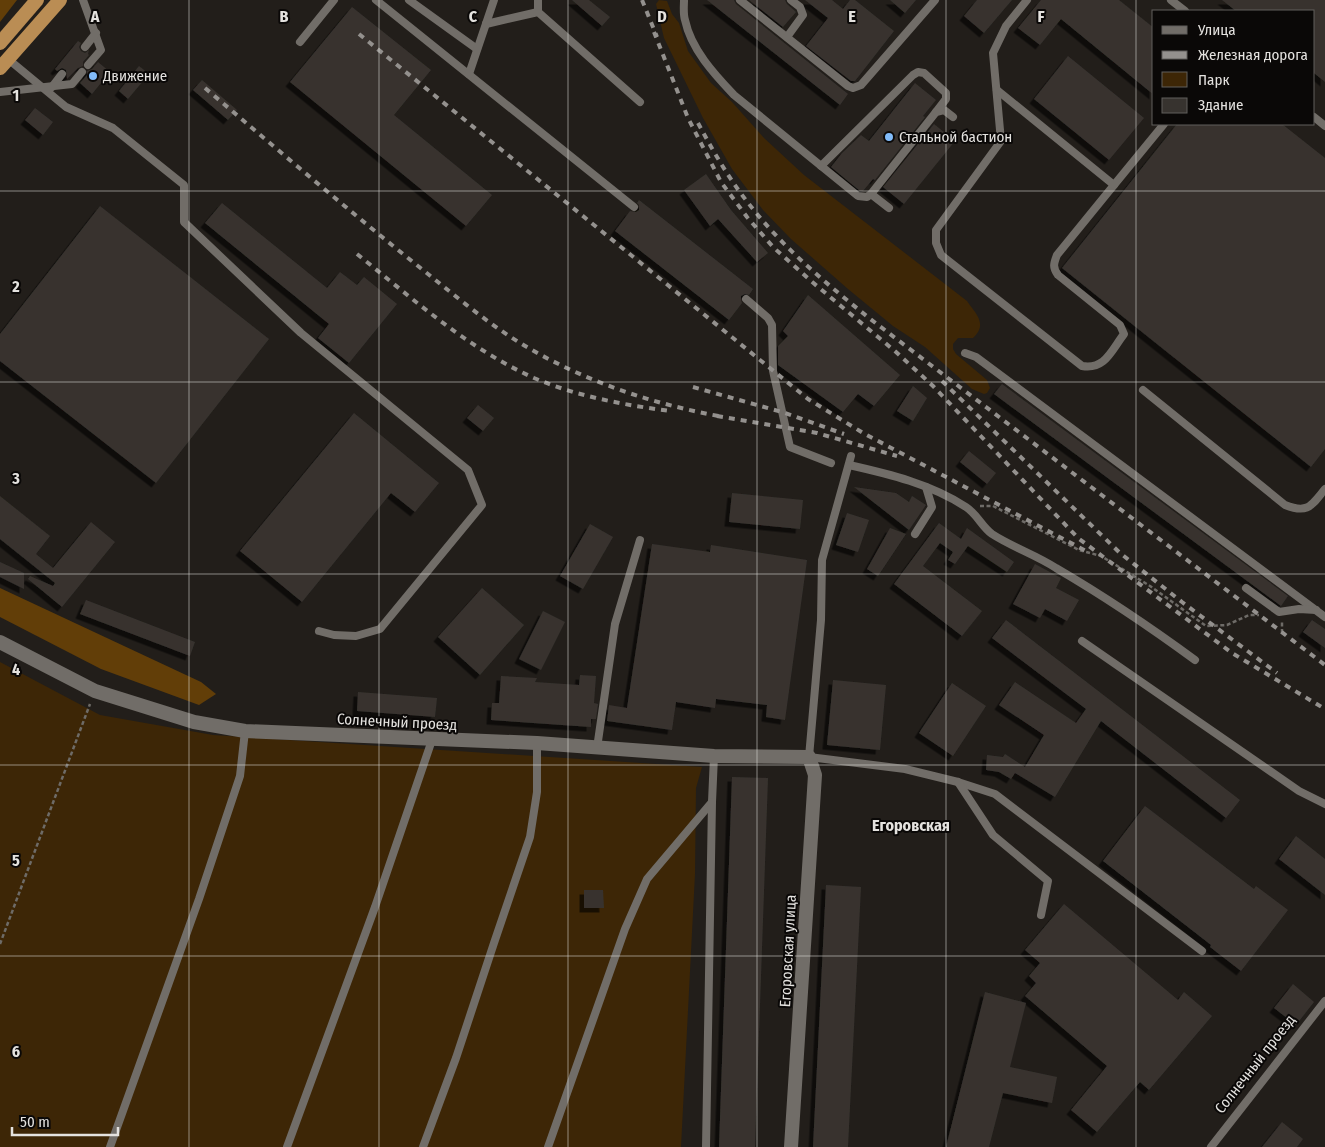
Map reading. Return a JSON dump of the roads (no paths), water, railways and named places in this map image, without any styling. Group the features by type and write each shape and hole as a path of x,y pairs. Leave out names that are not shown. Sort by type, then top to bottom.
{"highway":[{"path":"0,43 37,0"},
{"path":"4,63 60,0"}],"street":[{"name":"Солнечный проезд","path":"0,642 95,691 194,722 245,731 537,743 714,756 810,757"},
{"name":"Егоровская улица","path":"791,1147 815,775 810,757"}],"lane":[{"path":"83,0 101,50 88,65"},
{"path":"300,42 334,0"},
{"path":"376,0 634,207"},
{"path":"410,0 477,49"},
{"path":"469,74 494,0"},
{"path":"538,0 538,12 640,102"},
{"path":"684,0 685,19 696,47 716,77 734,95 821,166 858,196 867,197 871,194 946,99 946,93 924,74 918,72 821,166"},
{"path":"740,0 853,88 858,88 935,0"},
{"path":"786,37 803,15 800,7 791,0"},
{"path":"1027,0 1006,26 993,53 1002,141 936,230 936,243 942,255 1082,366 1092,367 1102,363 1124,334 1120,324 1058,275 1054,270 1053,264 1058,255 1163,125"},
{"path":"1171,0 1184,10"},
{"path":"486,24 538,12"},
{"path":"85,46 96,33"},
{"path":"4,63 48,87 66,107 113,128 184,185 184,222 302,333 468,470 482,505 380,629 356,636 334,635 319,631"},
{"path":"0,92 72,84 82,72"},
{"path":"48,87 62,74"},
{"path":"997,90 1114,185"},
{"path":"936,112 944,110 953,117"},
{"path":"1315,118 1325,126"},
{"path":"871,194 889,208"},
{"path":"746,299 768,318 772,325 772,371 790,447 832,463"},
{"path":"965,354 976,357 1325,616"},
{"path":"1143,390 1285,505 1298,510 1309,507 1325,489"},
{"path":"851,456 822,560 821,620 810,757 905,769 958,782 995,794 1202,951"},
{"path":"849,465 899,477 926,487 965,506 978,517 992,534 1054,566 1116,604 1195,660"},
{"path":"915,534 932,507 926,487"},
{"path":"597,748 615,624 640,540"},
{"path":"1246,588 1279,612 1299,609 1316,610"},
{"path":"1082,641 1299,791 1325,804"},
{"path":"110,1147 199,899 240,776 245,731"},
{"path":"288,1147 375,907 432,740"},
{"path":"422,1147 456,1058 530,837 537,792 537,743"},
{"path":"706,1147 714,756"},
{"path":"958,782 993,835 1048,881 1041,915"},
{"path":"548,1147 625,929 647,879 712,802"},
{"name":"Солнечный проезд","path":"1211,1147 1325,1001"}],"railway":[{"path":"642,0 657,37"},
{"path":"654,32 688,118 721,182 747,217 774,248 933,386 1078,538 1232,653 1325,709"},
{"path":"359,34 808,399 863,433 1086,551"},
{"path":"205,88 395,248 503,332 555,362 601,383 674,406 724,417"},
{"path":"698,123 722,165 749,204 776,236 822,279 869,318 1325,665"},
{"path":"357,254 441,322 509,366 534,378 583,395 618,403 670,411"},
{"path":"942,381 1120,553 1277,673"},
{"path":"693,387 782,412 844,434"},
{"path":"717,416 817,433 897,456"}],"place":[{"name":"Движение","path":"93,76"},
{"name":"Стальной бастион","path":"889,137"}],"district":[{"name":"Егоровская","path":"911,825"}]}
